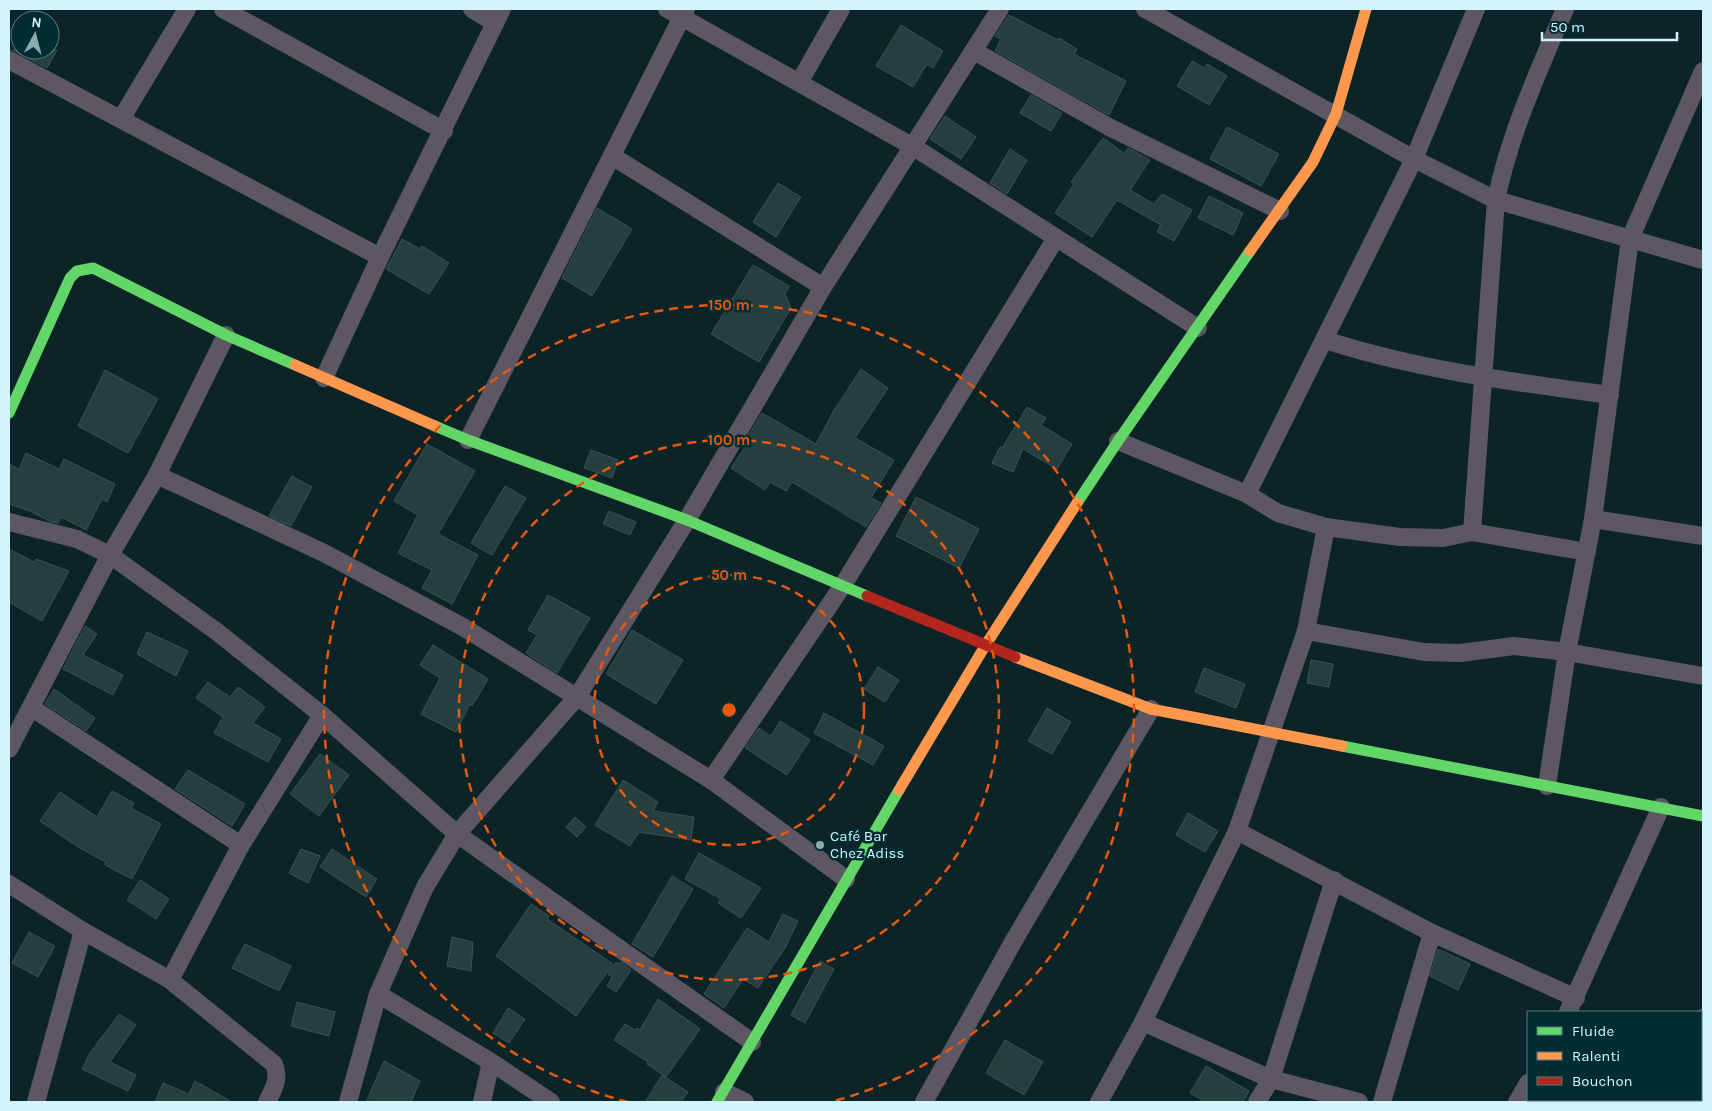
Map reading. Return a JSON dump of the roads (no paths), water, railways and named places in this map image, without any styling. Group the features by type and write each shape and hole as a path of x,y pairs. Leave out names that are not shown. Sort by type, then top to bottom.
{"street":[{"path":"121,118 187,9"},
{"path":"224,9 444,131"},
{"path":"324,378 380,257 444,131 499,16 472,9"},
{"path":"800,81 840,9"},
{"path":"348,1102 378,994 413,909 458,834 577,697 687,520 822,287 1000,9"},
{"path":"1145,9 1414,159 1496,200 1703,260"},
{"path":"745,1102 720,1097 846,879 985,646 1118,441 1314,162 1336,114 1366,9"},
{"path":"1247,494 1414,159 1476,9"},
{"path":"1472,532 1496,200 1504,164 1517,124 1564,9"},
{"path":"468,440 612,156 678,12 912,146 1198,328"},
{"path":"974,51 1111,128 1280,211"},
{"path":"9,60 380,257"},
{"path":"1547,786 1567,652 1593,519 1630,239 1703,71"},
{"path":"612,156 822,287"},
{"path":"711,780 843,585 1056,238"},
{"path":"9,413 70,278 77,271 93,268 226,335 468,440 687,520 985,646 1151,709 1703,816"},
{"path":"9,749 110,555 157,475 226,335"},
{"path":"1325,340 1359,351 1482,378 1610,395"},
{"path":"1118,441 1247,494 1278,512 1326,528 1400,538 1442,538 1472,532 1587,552"},
{"path":"157,475 324,553 462,627 711,780 846,879"},
{"path":"1593,519 1703,536"},
{"path":"9,522 77,539 110,555 216,631 322,715 458,834 752,1042"},
{"path":"1099,1102 1143,1022 1237,831 1306,631 1326,528"},
{"path":"1306,631 1424,652 1460,653 1514,646 1567,652 1703,676"},
{"path":"32,708 241,845"},
{"path":"924,1102 1017,935 1151,709"},
{"path":"170,980 241,845 322,715"},
{"path":"1237,831 1572,1005 1661,807"},
{"path":"1257,1102 1271,1079 1334,880"},
{"path":"9,884 83,932 170,980 274,1064 278,1073 277,1084 267,1102"},
{"path":"36,1102 83,932"},
{"path":"1382,1102 1432,933"},
{"path":"378,994 491,1062 551,1102"},
{"path":"1143,1022 1271,1079 1358,1102"},
{"path":"482,1102 491,1062"},
{"path":"1518,1102 1527,1085"}],"place":[{"name":"Café Bar Chez Adiss","path":"820,845"}]}
